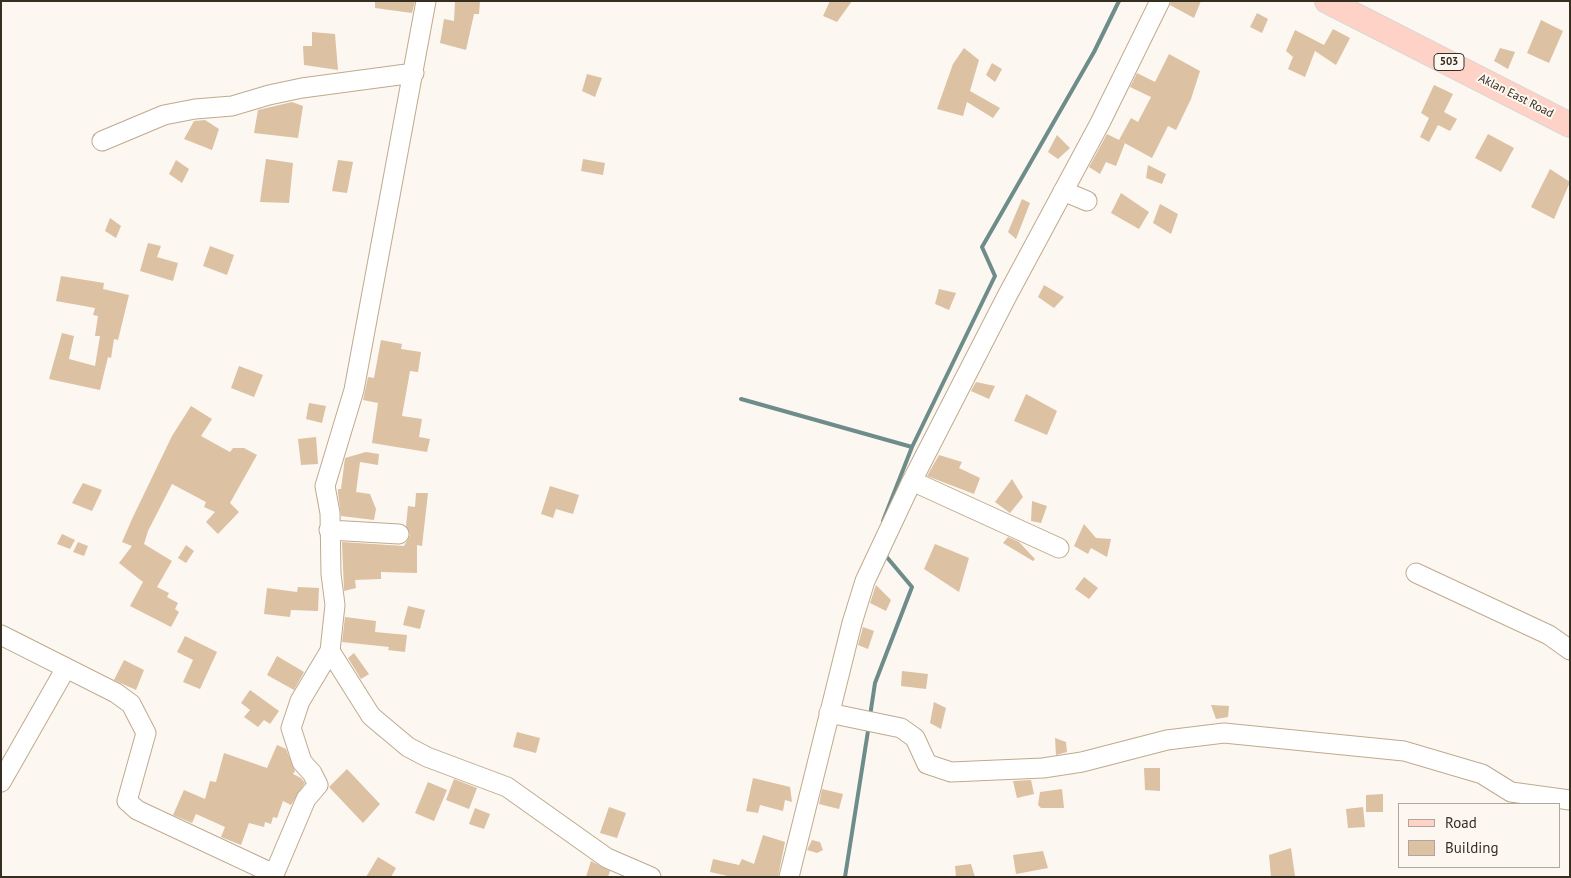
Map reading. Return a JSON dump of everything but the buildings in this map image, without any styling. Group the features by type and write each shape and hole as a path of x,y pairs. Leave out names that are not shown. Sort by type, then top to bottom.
{"main road":[{"name":"Aklan East Road","path":"1327,1 1570,125"}],"street":[{"path":"1,635 116,693 131,704 146,734 127,801 137,810 273,875 306,799 318,785 312,773 302,762 291,728 300,701 330,651 335,605 330,574 330,513 325,486 354,390 426,1"},
{"path":"789,877 829,713 864,581 912,481 1100,123 1160,1"},
{"path":"102,141 164,115 195,109 232,106 302,88 414,73"},
{"path":"1063,191 1087,201"},
{"path":"912,481 1059,548"},
{"path":"329,530 400,534"},
{"path":"1416,572 1549,635 1570,650"},
{"path":"330,651 371,716 408,747 427,757 507,787 607,858 651,877"},
{"path":"1,782 66,668"},
{"path":"829,713 901,728 915,738 927,764 951,772 1043,768 1082,762 1166,740 1224,733 1404,751 1482,774 1511,792 1570,800"}],"waterway":[{"path":"883,521 912,447 995,276 982,247 1094,52 1119,1"},
{"path":"741,399 912,447"},
{"path":"870,716 875,683 912,587 885,555"},
{"path":"845,877 868,731"}]}
